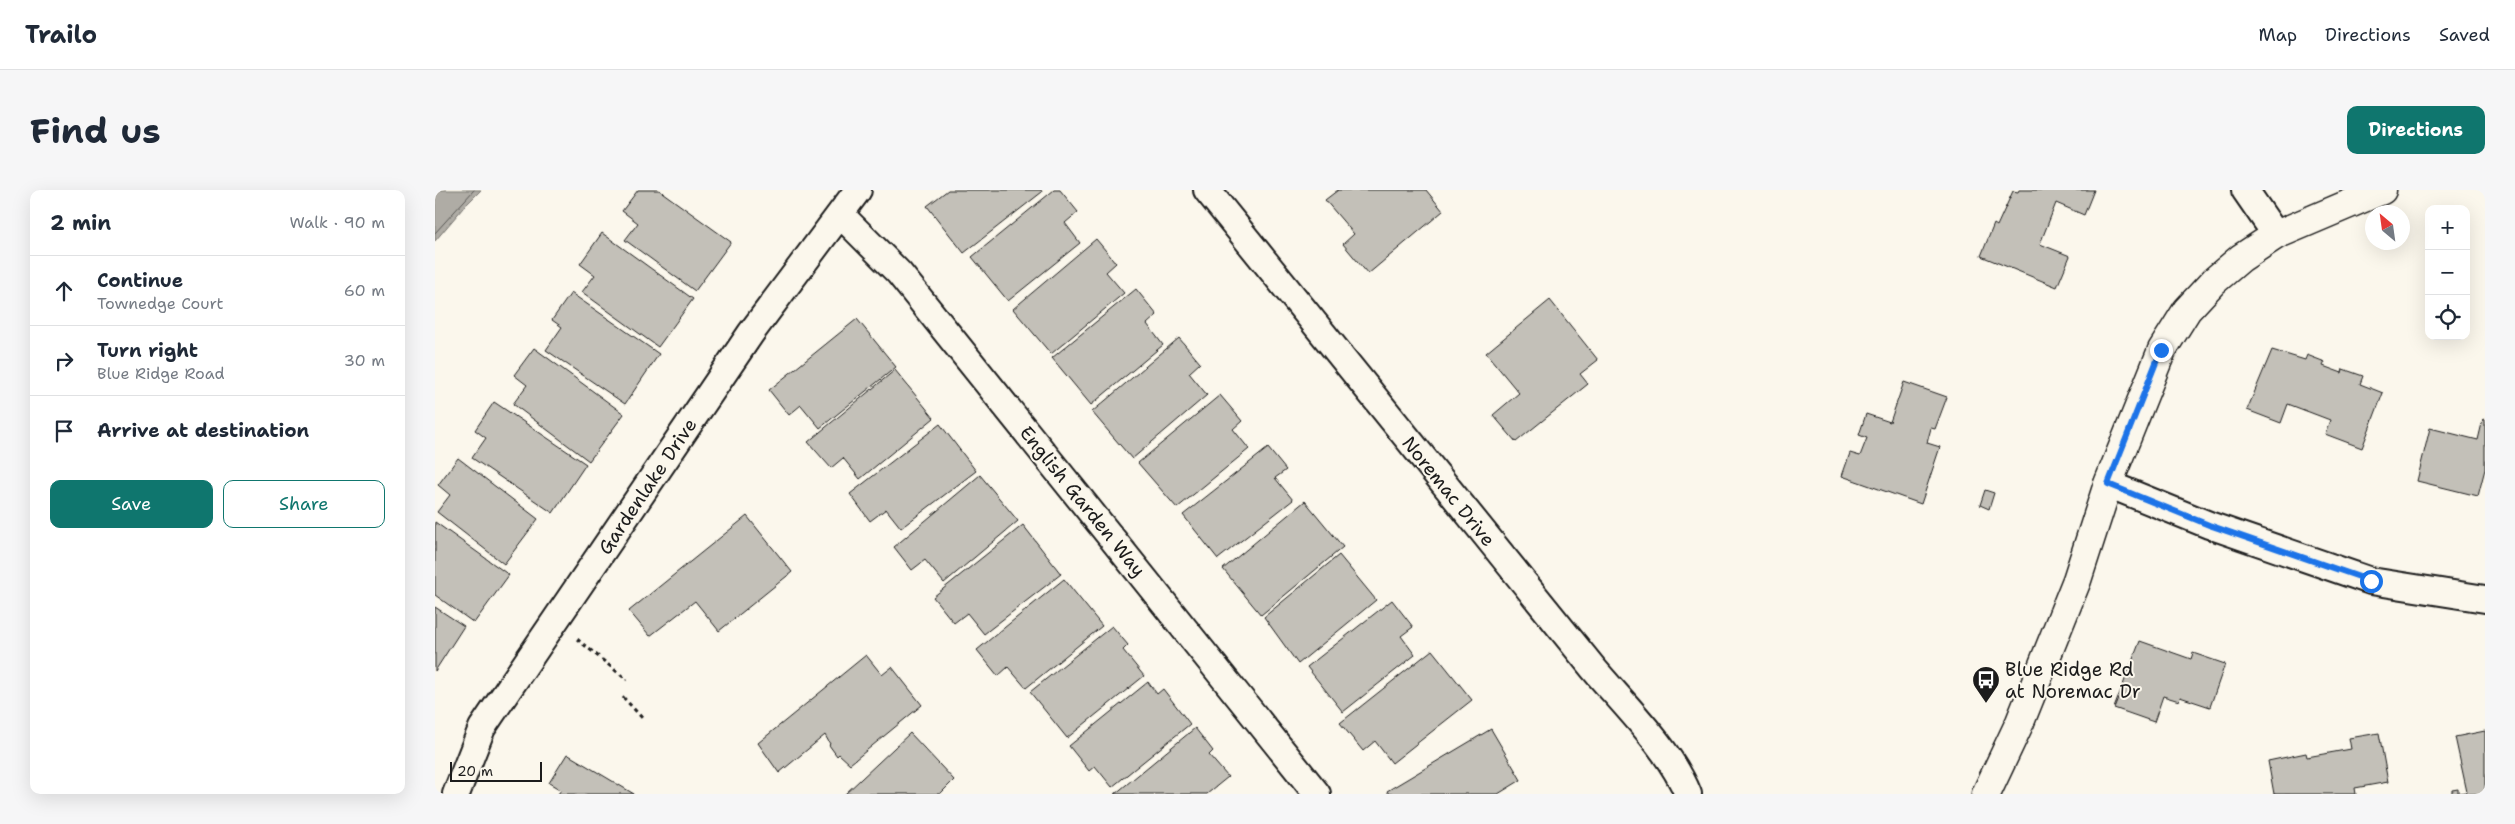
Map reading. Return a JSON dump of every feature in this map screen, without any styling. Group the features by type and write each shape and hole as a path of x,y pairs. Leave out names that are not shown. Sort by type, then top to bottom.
{"main road":[{"path":"1986,794 2020,722 2077,580 2108,484 2161,350 2187,310 2214,280 2241,258 2276,235 2382,190"}],"street":[{"name":"Gardenlake Drive","path":"457,794 483,728 751,333 858,190"},
{"name":"Noremac Drive","path":"1207,190 1593,668 1655,742 1683,782 1688,794"},
{"path":"2245,190 2276,235"},
{"name":"English Garden Way","path":"841,215 899,272 1317,794"},
{"path":"2108,484 2209,525 2371,581 2485,599"}],"path":[{"path":"574,637 627,680"},
{"path":"623,697 644,720"}],"water":[{"path":"435,190 481,190 435,241"}],"building":[{"path":"638,190 659,190 731,242 695,291 625,240 638,223 622,211"},
{"path":"948,190 1041,190 1042,192 964,253 927,206"},
{"path":"1054,190 1060,190 1078,212 1065,223 1080,243 1008,301 972,257"},
{"path":"1338,190 1426,190 1443,211 1368,274 1343,244 1354,234 1325,200"},
{"path":"2019,190 2094,190 2084,215 2056,203 2040,244 2070,256 2057,287 1981,256 1994,224 1997,226 2013,191 2018,192"},
{"path":"602,233 693,299 658,347 582,292 595,275 580,264"},
{"path":"1096,239 1116,263 1106,272 1124,293 1051,354 1013,309"},
{"path":"1136,289 1157,315 1147,324 1163,345 1091,405 1052,358"},
{"path":"571,293 659,354 625,404 546,350 562,327 552,320"},
{"path":"1550,300 1598,360 1580,374 1588,384 1516,442 1493,415 1519,393 1486,353"},
{"path":"857,319 896,367 820,428 801,405 789,415 769,390"},
{"path":"1179,338 1200,363 1189,373 1207,395 1132,459 1092,412"},
{"path":"534,348 624,414 589,461 513,404 527,385 514,375"},
{"path":"2272,350 2305,360 2307,355 2325,362 2323,366 2342,373 2343,369 2363,376 2360,384 2383,393 2362,448 2325,434 2330,420 2288,404 2281,423 2247,410"},
{"path":"895,370 934,418 860,479 843,458 831,468 808,442"},
{"path":"1904,382 1947,397 1935,429 1931,428 1927,443 1940,447 1921,504 1842,476 1850,453 1860,456 1867,438 1859,435 1866,414 1890,422"},
{"path":"1220,395 1242,421 1233,429 1249,449 1177,508 1138,463"},
{"path":"494,402 586,464 553,513 472,458 486,438 475,430"},
{"path":"2483,419 2485,420 2485,469 2478,496 2417,481 2430,428 2478,440"},
{"path":"940,424 976,471 901,528 886,509 870,521 850,494"},
{"path":"1268,448 1286,470 1275,478 1293,500 1218,559 1183,515"},
{"path":"458,458 538,519 504,564 437,512 450,495 438,485"},
{"path":"980,475 1018,521 944,583 925,560 912,570 894,547"},
{"path":"1985,490 1994,493 1989,509 1980,505"},
{"path":"1305,501 1343,547 1261,615 1223,569"},
{"path":"747,516 792,572 719,631 695,601 650,636 629,611"},
{"path":"435,522 509,575 474,623 435,595"},
{"path":"1023,525 1061,574 984,634 967,613 954,623 933,597"},
{"path":"1339,555 1376,600 1298,664 1264,617"},
{"path":"1064,579 1102,626 1026,688 1008,667 998,676 977,650"},
{"path":"1392,600 1413,627 1401,636 1415,655 1343,712 1307,667"},
{"path":"435,607 464,626 435,671"},
{"path":"1112,626 1128,645 1123,650 1144,676 1067,738 1030,692"},
{"path":"2140,641 2191,659 2193,653 2225,664 2210,707 2180,697 2179,701 2163,696 2154,722 2114,708"},
{"path":"1432,650 1472,700 1392,763 1375,741 1363,751 1340,723"},
{"path":"866,655 882,675 892,667 922,705 850,764 839,754 837,756 825,735 779,773 758,743"},
{"path":"1148,682 1157,694 1163,689 1190,724 1112,787 1095,766 1089,771 1069,746"},
{"path":"1195,728 1213,751 1209,755 1228,777 1207,794 1115,794"},
{"path":"1491,729 1521,780 1498,794 1389,794 1387,791"},
{"path":"2485,731 2485,794 2449,794 2452,793 2452,790 2458,789 2458,793 2467,792 2455,737"},
{"path":"910,733 954,780 940,794 845,794"},
{"path":"2379,733 2388,782 2355,788 2356,794 2274,794 2268,761 2306,753 2307,757 2351,749 2349,738"},
{"path":"567,754 634,794 558,794 561,790 549,783"}],"place":[{"name":"Blue Ridge Rd at Noremac Dr","path":"1986,704"}],"route":[{"path":"2161,350 2108,484 2209,525 2371,581"}]}
